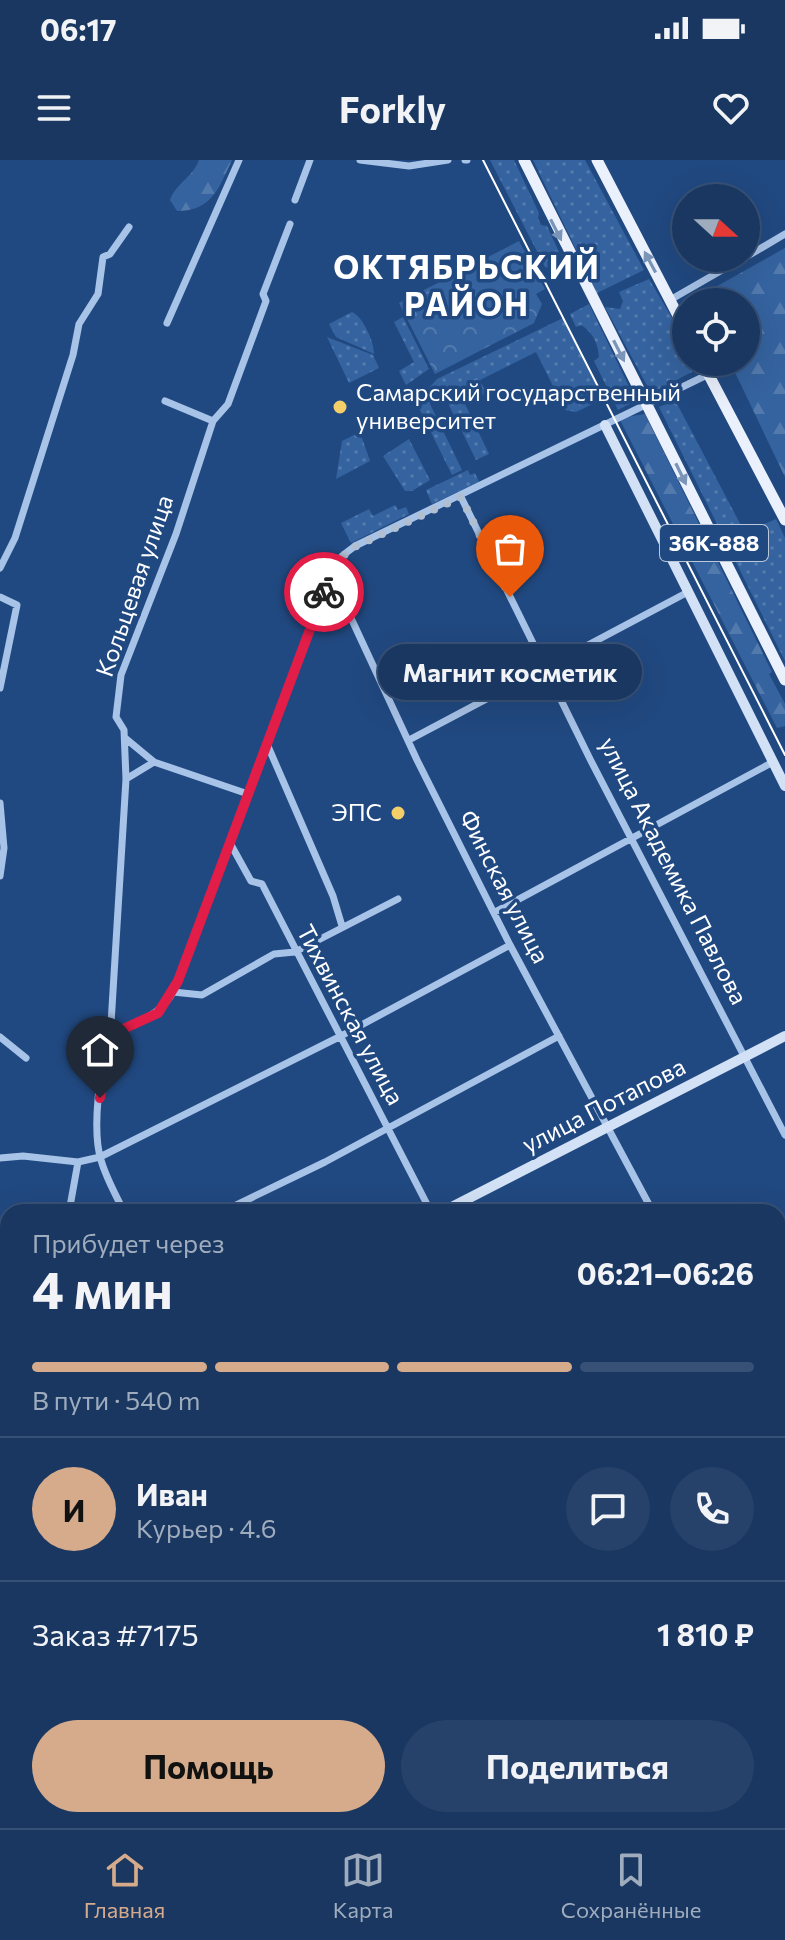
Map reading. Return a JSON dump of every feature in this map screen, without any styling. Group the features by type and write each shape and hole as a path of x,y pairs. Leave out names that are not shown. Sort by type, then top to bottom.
{"main road":[{"name":"36К-888","path":"524,160 785,680"},
{"path":"597,160 672,304"},
{"name":"36К-888","path":"710,376 785,520"}],"street":[{"path":"167,323 239,160"},
{"path":"295,200 310,160"},
{"path":"360,160 409,166 448,160"},
{"name":"Кольцевая улица","path":"121,1204 100,1157 97,1128 103,1067 110,1040 126,779 125,738 116,717 121,675 176,534 213,421 228,404 251,346 266,301 263,294 290,224"},
{"path":"0,568 15,538 73,355 79,324 98,294 103,257 110,254 129,227"},
{"path":"760,248 785,234"},
{"path":"670,300 719,272"},
{"path":"110,1040 119,1031 158,1013 173,992 330,575 342,556 355,546 705,376"},
{"path":"165,401 213,421"},
{"path":"605,425 785,786"},
{"name":"улица Академика Павлова","path":"461,497 591,761 634,838 785,1135"},
{"name":"Финская улица","path":"330,575 510,945 649,1204"},
{"path":"409,740 545,665 688,592"},
{"path":"0,597 17,605 0,688"},
{"path":"125,738 154,762 248,794"},
{"path":"267,744 333,896 342,926"},
{"path":"126,779 154,762"},
{"path":"495,912 773,762"},
{"path":"0,803 4,848 0,876"},
{"name":"Тихвинская улица","path":"230,843 251,881 262,884 427,1204"},
{"path":"173,992 202,995 274,954 295,952 398,899"},
{"path":"0,1158 23,1156 78,1162 100,1157 341,1036 510,945"},
{"path":"238,1204 559,1036"},
{"name":"улица Потапова","path":"458,1204 785,1036"},
{"path":"0,1037 26,1058"},
{"path":"70,1204 78,1162"}],"green space":[{"path":"199,160 232,160 213,196 199,207 177,211 170,200"},
{"path":"490,160 514,160 539,213 541,225 547,226 559,252 551,269 545,267"},
{"path":"533,160 585,160 644,270 597,293"},
{"path":"519,241 545,289 536,294 542,304 534,323 435,374 399,303"},
{"path":"785,248 785,477 737,376 760,376 760,288 714,288 742,272 760,272 760,262"},
{"path":"508,278 528,316 507,327 487,289"},
{"path":"459,279 469,283 476,303 437,326 426,324 417,309 420,301"},
{"path":"649,279 672,318 672,376 684,376 651,393 605,307 620,309 623,301 619,292"},
{"path":"589,304 634,397 633,402 618,410 594,361 599,357 594,339 581,325 576,327 570,314"},
{"path":"352,312 367,330 374,354 336,337 329,324"},
{"path":"403,317 429,369 406,385 399,371 414,362 394,322"},
{"path":"563,318 603,399 576,412 565,410 536,352 480,380 486,393 465,404 489,454 476,460 440,387 430,404 462,470 452,475 416,402 437,379"},
{"path":"327,337 373,355 379,368 349,383"},
{"path":"675,400 745,533 776,519 785,538 785,661 659,407"},
{"path":"645,414 772,672 769,674 785,704 785,726 777,728 619,418"},
{"path":"354,435 362,438 370,461 336,479 342,441"},
{"path":"409,439 430,480 412,491 405,491 383,456"},
{"path":"468,470 470,475 475,473 479,482 432,504 426,490"},
{"path":"395,505 398,510 406,507 409,514 351,543 341,523 369,509 373,516"}],"tram line":[{"path":"483,160 785,755"}],"way so far":[{"path":"324,592 335,565 350,549 461,497 510,597"}],"place":[{"name":"Самарский государственный университет","path":"340,407"},
{"name":"Магнит косметик","path":"510,597"},
{"name":"ЭПС","path":"398,813"}],"district":[{"name":"ОКТЯБРЬСКИЙ РАЙОН","path":"467,286"}],"route":[{"path":"100,1098 110,1040 119,1031 158,1013 178,981 324,592"}]}
